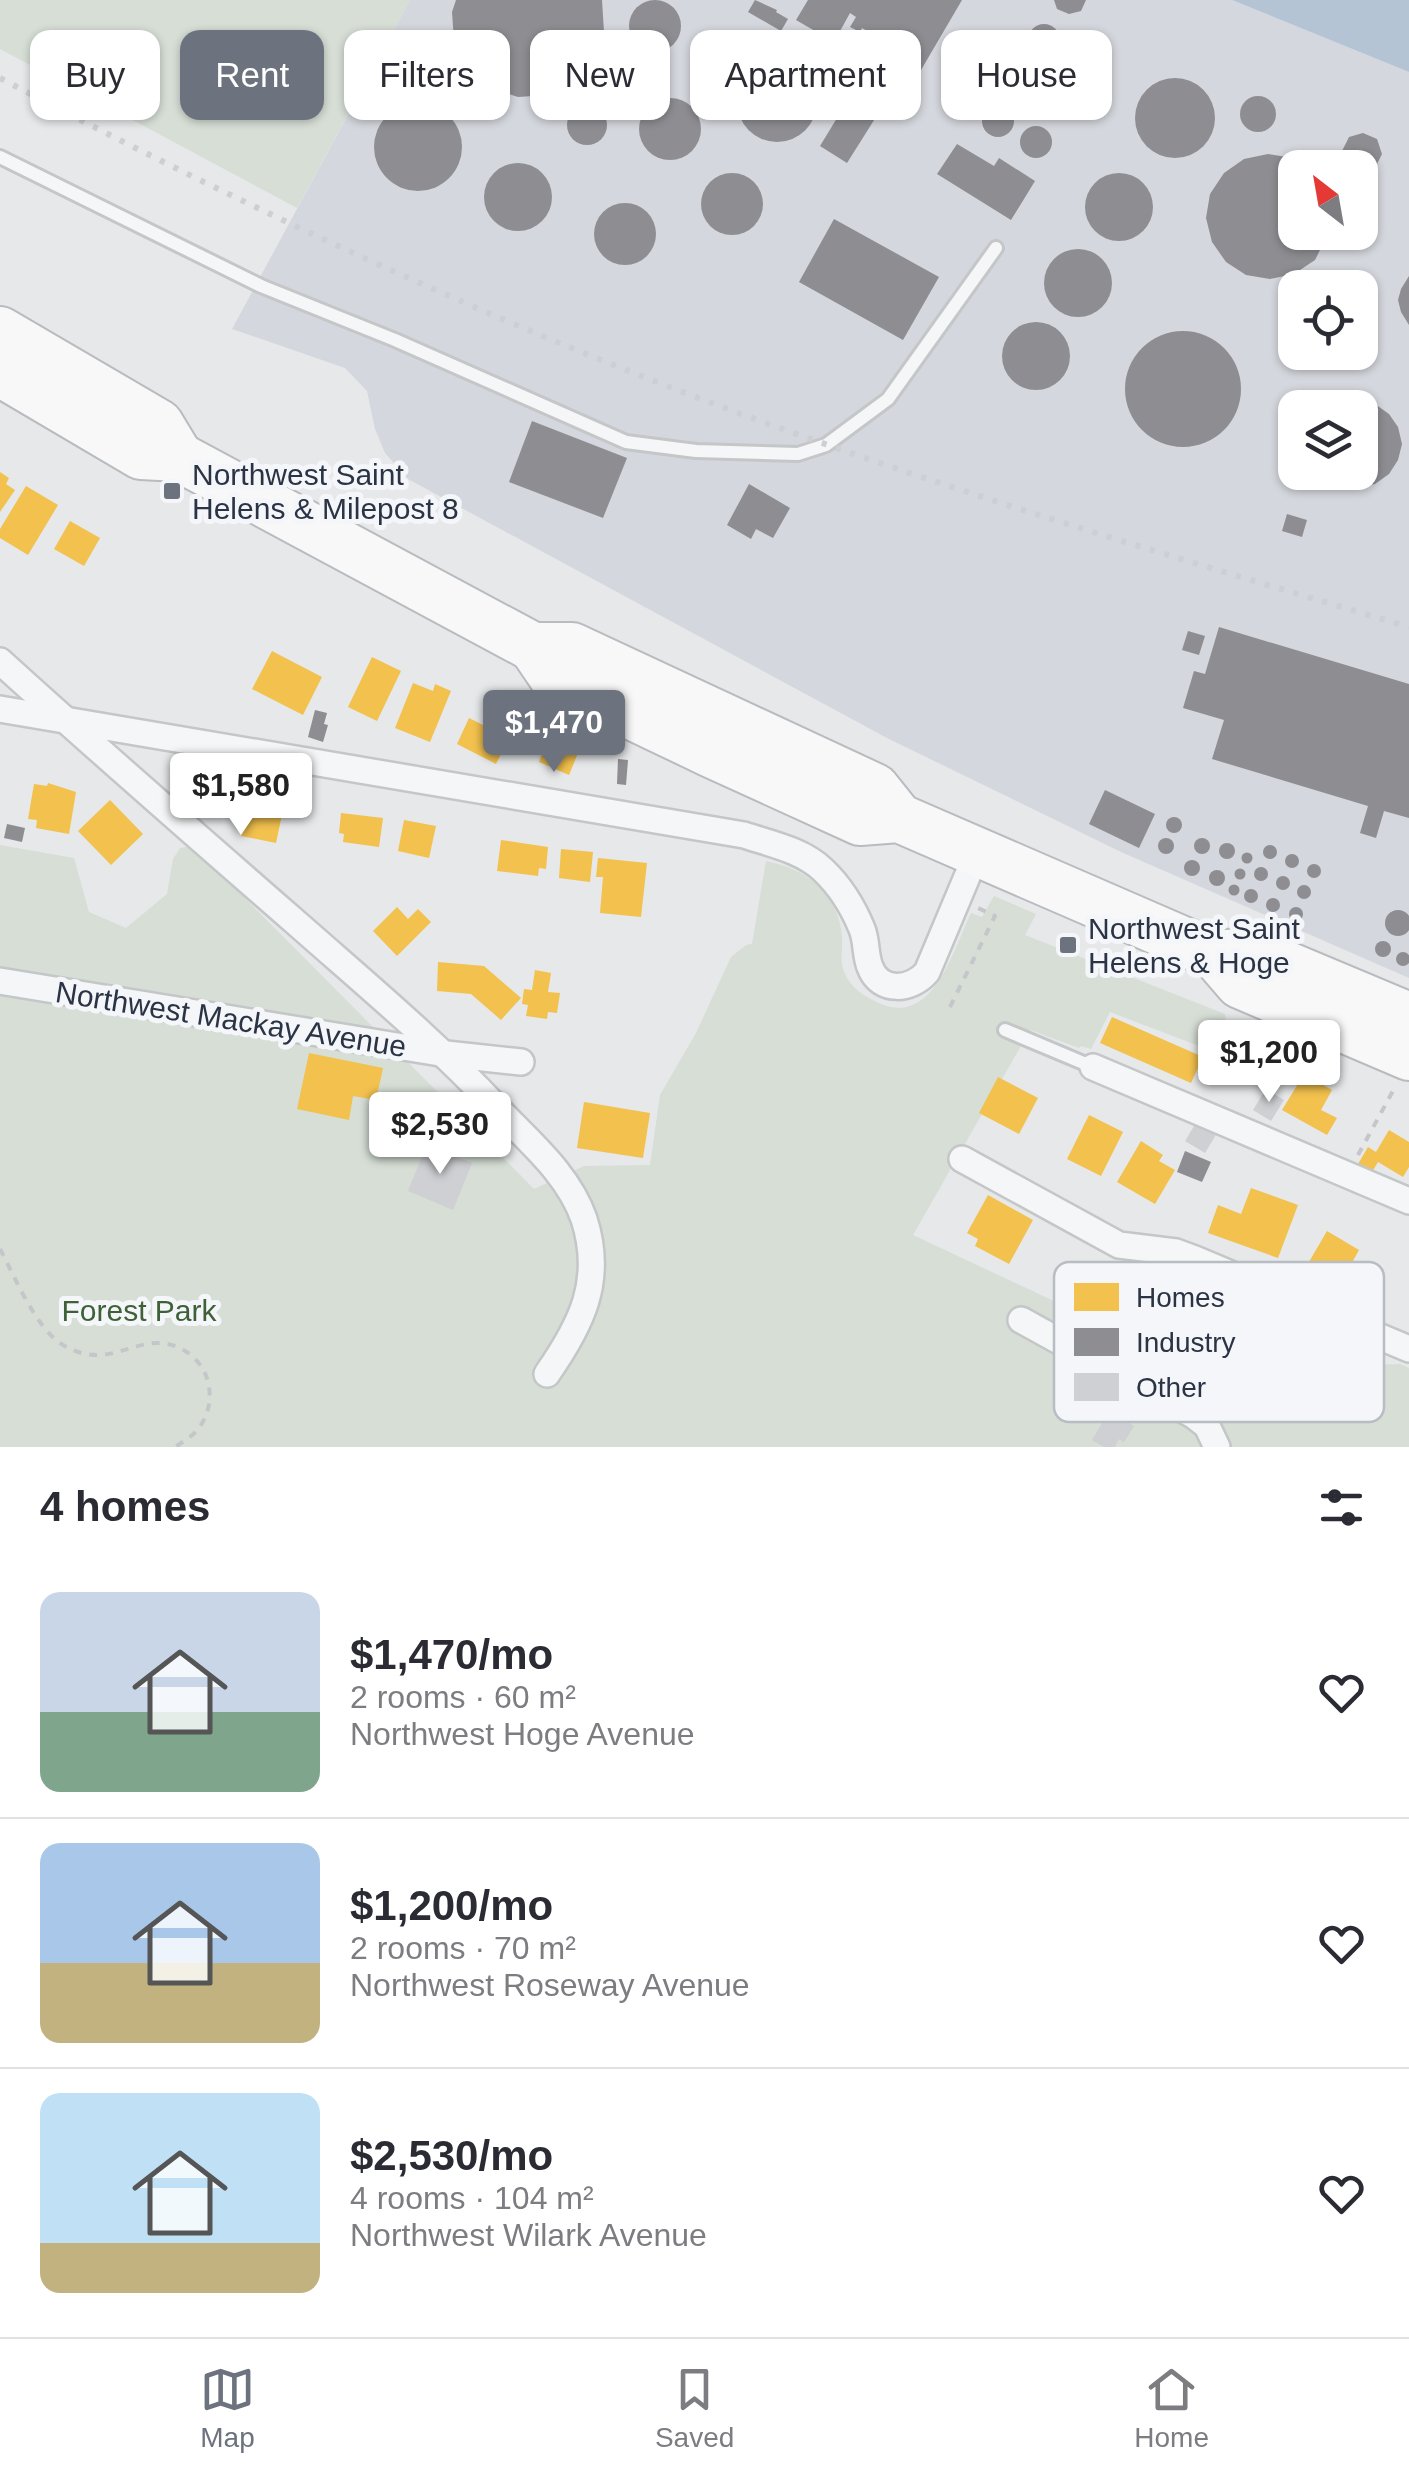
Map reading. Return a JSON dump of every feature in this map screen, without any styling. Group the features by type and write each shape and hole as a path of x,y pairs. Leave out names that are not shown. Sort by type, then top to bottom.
{"highway":[{"path":"0,331 159,424 179,457"},
{"path":"0,372 141,455 179,457 533,647 554,678 711,753 860,820 899,818 1215,955 1240,984 1404,1041"}],"street":[{"path":"0,661 446,1054 550,1162 570,1190 584,1220 590,1252 590,1290 576,1332 547,1374"},
{"path":"0,709 761,840 795,852 820,867 841,889 863,932 869,966 889,986 906,987 927,972 978,853"},
{"name":"Northwest Mackay Avenue","path":"0,981 446,1054 521,1062"},
{"path":"1093,1067 1409,1201"},
{"path":"962,1158 1119,1246 1176,1252 1204,1262"},
{"path":"1020,1320 1054,1339"},
{"path":"1384,1338 1409,1349"},
{"path":"1202,1422 1217,1447"}],"lane":[{"path":"0,157 261,286 395,340 626,442 696,451 798,454 826,444 888,400 996,248"},
{"path":"1005,1030 1093,1067"}],"path":[{"path":"950,1006 995,916 958,898"},
{"path":"1347,1174 1397,1083 1380,1075 1404,1041"},
{"path":"0,1250 44,1327 60,1344 82,1354 106,1356 148,1343 169,1344 198,1361 210,1386 210,1402 196,1433 175,1447"}],"shaded area":[{"path":"410,0 1232,0 1409,72 1409,978 1121,852 887,738 408,479 385,453 367,391 345,368 232,329 345,120 510,120 510,30 394,30"}],"green space":[{"path":"0,0 410,0 394,30 344,30 345,120 297,208 133,120 160,120 160,30 30,30 30,65 0,49"},
{"name":"Forest Park","path":"0,845 74,858 89,912 126,928 167,894 173,859 180,848 193,846 534,1189 584,1166 650,1165 660,1095 696,1033 731,957 752,944 766,861 807,877 827,895 839,920 842,965 848,979 869,998 898,1008 914,1005 927,995 948,964 971,913 982,917 994,896 1036,914 1025,935 1225,1014 1227,1029 1219,1041 1199,1046 1110,1012 1091,1049 1030,1030 913,1235 1054,1301 1054,1422 1384,1422 1384,1365 1409,1368 1409,1447 0,1447"}],"water":[{"path":"1232,0 1409,0 1409,72"}],"building: Homes":[{"path":"0,472 9,478 6,484 15,490 0,512"},
{"path":"26,486 58,505 28,555 0,538 0,529"},
{"path":"70,521 100,538 84,566 54,549"},
{"path":"272,651 322,677 303,715 252,689"},
{"path":"372,657 401,671 377,721 348,707"},
{"path":"413,683 433,691 435,684 451,691 430,742 395,728"},
{"path":"469,718 509,738 496,764 457,744"},
{"path":"564,727 580,734 575,746 580,748 569,775 539,762 551,733 560,737"},
{"path":"48,783 76,792 69,834 36,828 37,820 28,819 34,784"},
{"path":"258,799 272,802 271,808 283,810 276,843 241,836 247,806 256,808"},
{"path":"110,800 143,834 111,865 78,831"},
{"path":"341,813 383,818 379,847 343,842 344,834 339,833"},
{"path":"404,820 436,826 429,858 398,851"},
{"path":"501,840 548,847 546,869 539,868 538,876 497,871"},
{"path":"561,849 593,852 590,882 559,878"},
{"path":"598,858 647,863 641,917 600,913 603,877 596,877"},
{"path":"397,907 408,919 418,909 431,922 397,956 373,931"},
{"path":"438,962 484,966 521,998 501,1020 471,994 437,991"},
{"path":"535,970 551,973 548,992 560,993 557,1013 548,1012 547,1019 526,1016 528,1005 522,1004 524,989 532,990"},
{"path":"1112,1017 1203,1057 1191,1083 1100,1043"},
{"path":"309,1053 383,1068 376,1100 353,1096 349,1120 297,1109"},
{"path":"1304,1074 1332,1090 1321,1110 1337,1118 1327,1135 1282,1110"},
{"path":"998,1077 1038,1098 1019,1134 979,1113"},
{"path":"584,1102 650,1113 643,1158 577,1148"},
{"path":"1089,1115 1123,1132 1101,1176 1067,1159"},
{"path":"1389,1130 1409,1142 1409,1167 1403,1177 1378,1162 1368,1179 1354,1171 1368,1147 1376,1152"},
{"path":"1141,1141 1163,1155 1159,1161 1175,1170 1155,1204 1117,1182"},
{"path":"1251,1188 1298,1205 1278,1258 1208,1233 1218,1205 1241,1214"},
{"path":"988,1195 1033,1220 1009,1264 975,1246 978,1239 967,1233"},
{"path":"1327,1231 1359,1250 1352,1262 1309,1262"}],"building: Industry":[{"path":"456,0 602,0 604,30 530,30 530,96 518,97 510,94 510,30 453,30"},
{"path":"755,0 788,19 779,30 748,12"},
{"path":"808,0 962,0 921,70 921,30 856,30 850,27 856,17 850,13 841,30 813,30 796,20"},
{"path":"1054,0 1086,0 1081,11 1069,14 1057,9"},
{"path":"645,2 665,2 679,16 679,36 670,47 670,30 630,30 631,16"},
{"path":"1044,24 1056,30 1032,30"},
{"path":"1175,78 1190,81 1203,90 1212,103 1212,133 1203,146 1190,155 1175,158 1160,155 1147,146 1138,133 1135,118 1138,103 1147,90 1160,81"},
{"path":"1258,96 1271,101 1276,114 1271,127 1258,132 1245,127 1240,114 1245,101"},
{"path":"670,98 690,106 690,120 700,120 699,141 682,158 658,158 641,141 640,120 670,120"},
{"path":"384,120 452,120 461,138 461,156 454,171 427,190 409,190 394,183 375,156 375,138"},
{"path":"568,120 606,120 606,133 595,144 579,144 568,133"},
{"path":"741,120 813,120 806,131 785,142 769,142 755,136"},
{"path":"836,120 874,120 847,163 820,146"},
{"path":"982,120 1014,120 1009,132 998,137 987,132 982,121"},
{"path":"1036,126 1047,131 1052,142 1047,153 1036,158 1025,153 1020,142 1025,131"},
{"path":"1363,133 1377,139 1382,154 1378,162 1378,150 1342,150 1349,137"},
{"path":"957,144 994,166 999,158 1035,181 1011,220 937,174"},
{"path":"1278,156 1278,250 1320,250 1315,260 1300,270 1278,270 1278,277 1270,279 1246,275 1226,262 1212,242 1206,218 1210,194 1224,173 1244,159"},
{"path":"518,163 542,173 552,197 542,221 518,231 494,221 484,197 494,173"},
{"path":"732,173 754,182 763,204 754,226 732,235 710,226 701,204 710,182"},
{"path":"1119,173 1143,183 1153,207 1143,231 1119,241 1095,231 1085,207 1095,183"},
{"path":"625,203 647,212 656,234 647,256 625,265 603,256 594,234 603,212"},
{"path":"834,219 939,277 903,340 799,282"},
{"path":"1078,249 1091,251 1102,259 1110,270 1110,296 1102,307 1091,315 1078,317 1065,315 1054,307 1046,296 1044,283 1046,270 1054,259 1065,251"},
{"path":"1409,276 1409,325 1398,300"},
{"path":"1036,322 1060,332 1070,356 1060,380 1036,390 1012,380 1002,356 1012,332"},
{"path":"1183,331 1205,335 1224,348 1237,367 1241,389 1237,411 1224,430 1205,443 1183,447 1161,443 1142,430 1129,411 1125,389 1129,367 1142,348 1161,335"},
{"path":"1378,406 1398,427 1402,444 1389,474 1378,482"},
{"path":"532,421 627,458 603,518 509,482"},
{"path":"749,484 790,508 773,538 756,529 751,539 727,525"},
{"path":"1287,514 1307,520 1302,537 1282,531"},
{"path":"1219,627 1409,684 1409,818 1384,811 1376,838 1360,833 1368,806 1212,759 1224,720 1183,708 1194,671 1205,674"},
{"path":"1188,631 1205,636 1199,655 1182,650"},
{"path":"315,710 327,713 323,742 308,737"},
{"path":"618,759 628,760 626,785 617,784"},
{"path":"1105,790 1155,814 1139,848 1089,824"},
{"path":"1174,817 1182,825 1174,833 1166,825"},
{"path":"7,824 25,828 22,842 4,838"},
{"path":"1166,838 1174,846 1166,854 1158,846"},
{"path":"1202,838 1210,846 1202,854 1194,846"},
{"path":"1227,843 1235,851 1227,859 1219,851"},
{"path":"1270,845 1277,852 1270,859 1263,852"},
{"path":"1247,852 1253,858 1247,864 1241,858"},
{"path":"1292,854 1299,861 1292,868 1285,861"},
{"path":"1192,860 1200,868 1192,876 1184,868"},
{"path":"1314,864 1321,871 1314,878 1307,871"},
{"path":"1261,867 1268,874 1261,881 1254,874"},
{"path":"1240,868 1246,874 1240,880 1234,874"},
{"path":"1217,870 1225,878 1217,886 1209,878"},
{"path":"1283,876 1290,883 1283,890 1276,883"},
{"path":"1234,884 1240,890 1234,896 1228,890"},
{"path":"1304,885 1311,892 1304,899 1297,892"},
{"path":"1251,889 1258,896 1251,903 1244,896"},
{"path":"1273,898 1280,905 1273,912 1266,905"},
{"path":"1296,907 1303,914 1296,921 1289,914"},
{"path":"1398,910 1407,914 1407,932 1398,936 1389,932 1385,923 1389,914"},
{"path":"1383,941 1391,949 1383,957 1375,949"},
{"path":"1403,952 1410,959 1403,966 1396,959"},
{"path":"1185,1151 1211,1162 1202,1182 1177,1172"}],"building: Other":[{"path":"1266,1089 1284,1100 1271,1121 1253,1110"},
{"path":"1197,1121 1217,1133 1205,1153 1185,1141"},
{"path":"427,1144 472,1163 453,1210 408,1191"},
{"path":"1103,1422 1130,1422 1134,1426 1124,1442 1119,1439 1115,1447 1104,1447 1092,1440"}],"railway":[{"path":"0,78 304,230 511,323 721,407 972,494 1409,627"}],"place":[{"name":"Northwest Saint Helens & Milepost 8","path":"172,491"},
{"name":"Northwest Saint Helens & Hoge","path":"1068,945"}]}
